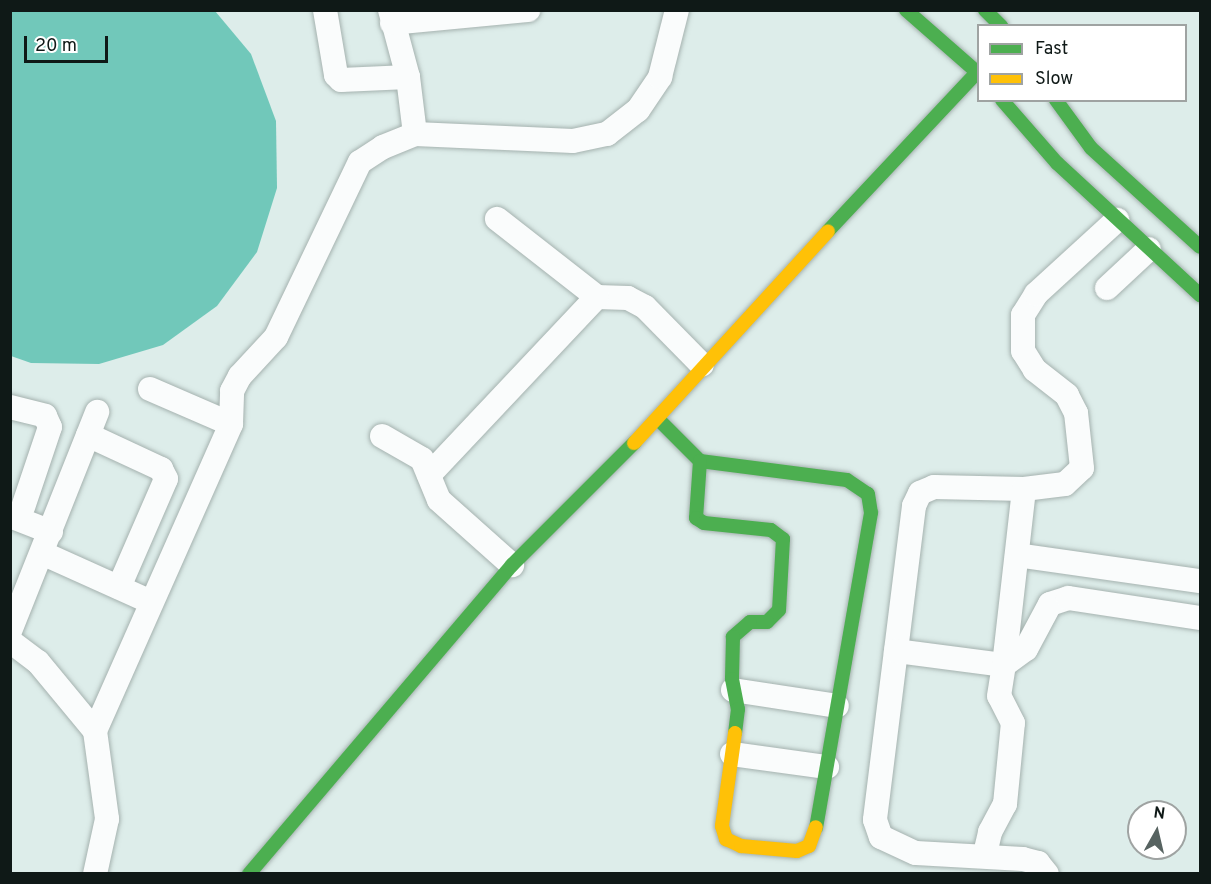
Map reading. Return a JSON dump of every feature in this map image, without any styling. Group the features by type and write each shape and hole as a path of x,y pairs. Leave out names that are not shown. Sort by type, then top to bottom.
{"street":[{"path":"325,10 336,75 341,80 408,76"},
{"path":"416,134 408,76 391,17 528,10"},
{"path":"95,873 107,819 95,731 231,424 232,391 240,376 276,337 360,162 382,147 416,134 573,141 607,134 638,110 660,77 677,10"},
{"path":"906,10 977,71"},
{"path":"249,873 512,564 658,419 702,365 977,73"},
{"path":"1004,102 1056,163 1200,295"},
{"path":"1057,102 1091,148 1200,247"},
{"path":"497,219 597,297 628,298 645,307 702,365"},
{"path":"1047,873 1038,863 985,854 916,853 881,837 874,820 914,506 920,493 934,487 1024,489 1065,484 1082,468 1076,413 1066,395 1035,370 1023,351 1023,315 1036,294 1117,220"},
{"path":"1107,288 1149,249"},
{"path":"429,475 597,297"},
{"path":"150,389 231,424"},
{"path":"10,407 45,416 50,427 15,508 119,587 151,602"},
{"path":"10,631 97,412"},
{"path":"658,419 700,461 847,480 868,494 871,513 826,767 809,846 797,851 741,846 726,839 722,826 738,709 733,690 733,637 750,622 767,622 778,609 783,539 771,530 704,523 696,518 700,461"},
{"path":"88,435 161,469 166,480 119,587"},
{"path":"382,436 422,459 438,500 512,564"},
{"path":"985,854 990,832 1005,804 1013,723 999,696 1024,489"},
{"path":"1017,555 1200,581"},
{"path":"896,651 1004,665 1026,649 1050,604 1068,598 1200,618"},
{"path":"10,641 38,662 95,731"},
{"path":"733,690 837,706"},
{"path":"732,754 826,767"}],"shaded area":[{"path":"11,10 215,11 251,54 276,121 277,188 257,252 217,306 163,345 99,364 31,363 11,356"}],"traffic: fast":[{"path":"906,10 977,72"},
{"path":"985,10 999,24"},
{"path":"828,231 977,72"},
{"path":"1004,102 1057,163 1200,295"},
{"path":"1057,102 1091,148 1200,247"},
{"path":"658,419 700,461 847,480 868,494 871,513 816,827"},
{"path":"249,874 512,565 634,443"},
{"path":"700,461 696,518 704,523 771,530 783,539 779,610 767,622 750,622 733,637 732,679 738,709 735,733"}],"traffic: slow":[{"path":"634,443 828,231"},
{"path":"735,733 722,826 726,839 741,846 797,851 809,846 816,827"}]}
